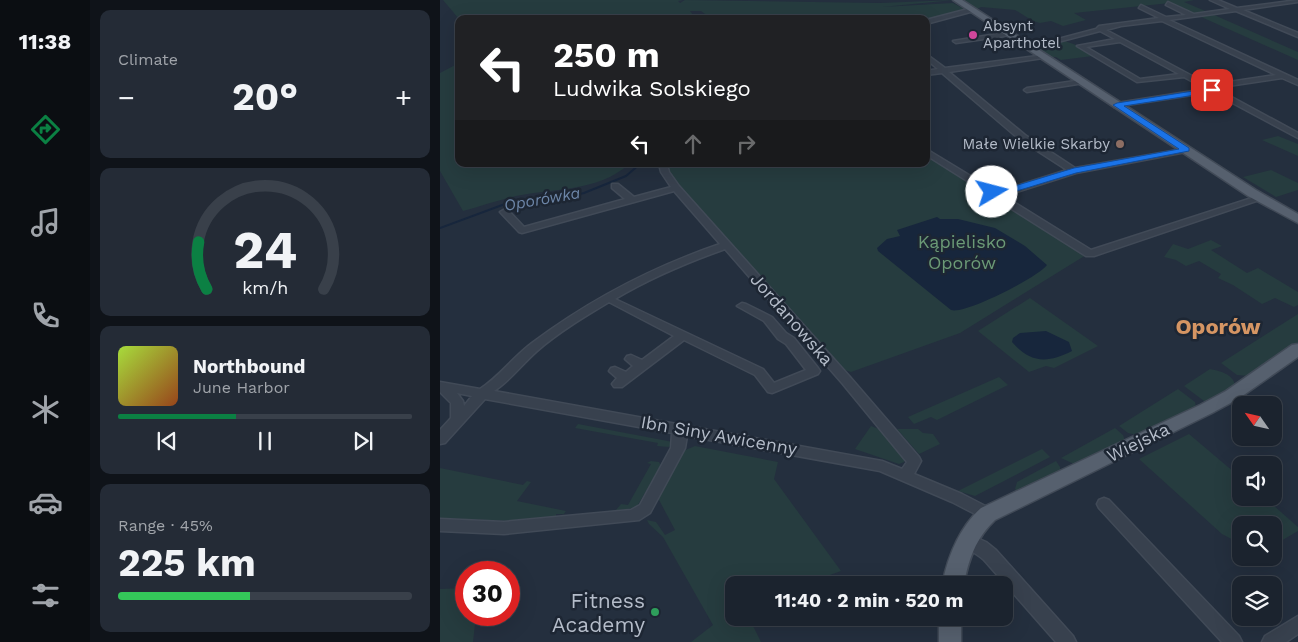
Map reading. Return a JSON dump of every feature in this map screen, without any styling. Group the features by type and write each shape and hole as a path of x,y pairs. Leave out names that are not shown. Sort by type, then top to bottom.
{"main road":[{"path":"957,0 1186,150 1264,200 1298,219"},
{"path":"1264,200 1298,225"},
{"name":"Wiejska","path":"977,528 1206,410 1232,395 1298,349"},
{"path":"957,576 977,528"},
{"path":"950,626 950,642"}],"street":[{"path":"1213,0 1298,35"},
{"path":"1031,47 1099,28 1292,1"},
{"path":"1168,4 1193,16"},
{"path":"1141,7 1298,84"},
{"path":"930,21 950,14 972,10"},
{"path":"1099,28 1298,136"},
{"path":"956,41 1003,35"},
{"path":"1121,40 1080,46 1139,81 1185,75"},
{"path":"930,72 1043,56"},
{"path":"930,59 1022,138 1074,171"},
{"path":"1117,105 1282,76"},
{"path":"1027,90 1082,82"},
{"path":"997,195 1074,171 1186,150"},
{"path":"930,153 1090,254 1264,200"},
{"name":"Jordanowska","path":"664,167 676,188 914,460 906,475"},
{"path":"615,186 632,200"},
{"path":"506,213 522,230 676,188"},
{"path":"440,439 483,393 498,383 545,338 592,306 666,268 727,245"},
{"path":"614,302 759,372 772,389 814,371 790,340 782,336 768,319 742,306"},
{"path":"615,371 622,381 683,335"},
{"path":"631,359 642,366"},
{"path":"440,386 457,401 458,419"},
{"name":"Ibn Siny Awicenny","path":"440,386 848,458 882,466 906,475 957,498 977,528 981,547 1066,642"},
{"path":"440,525 504,528 634,516 645,509 678,448 680,436 677,428"},
{"path":"678,448 704,433"},
{"path":"1104,504 1233,642"},
{"path":"1270,642 1298,624"}],"green space":[{"path":"443,0 683,0 678,1 680,3 685,0 880,3 954,0 882,7 953,3 964,9 930,19 930,15 706,15 701,11 690,11 693,15 456,15"},
{"path":"962,0 1194,0 1184,2 1210,13 1196,15 1170,3 1074,13 1086,20 1063,26 1051,21 1040,23 1033,21 1015,10 981,7 977,9"},
{"path":"1212,14 1298,52 1298,60 1199,16"},
{"path":"1062,40 1076,45 1093,56 1061,60 1051,57 1039,49"},
{"path":"455,65 455,167 625,167 604,180 590,184 575,188 530,193 463,211 440,171 440,73"},
{"path":"1278,136 1298,144 1298,156 1262,140"},
{"name":"Kąpielisko Oporów","path":"930,157 1086,255 960,333 851,372 845,370 668,173 667,167 930,167"},
{"path":"1271,170 1298,183 1298,190 1276,197 1243,177"},
{"path":"1211,240 1222,246 1211,250 1247,273 1258,268 1298,292 1298,305 1294,307 1275,298 1262,304 1233,285 1218,278 1221,274 1199,261 1186,266 1176,260 1164,257 1173,244 1188,249"},
{"path":"1030,298 1098,346 1054,368 1046,366 1029,372 978,331"},
{"path":"1298,314 1298,342 1249,376 1237,375 1221,363"},
{"path":"1210,369 1229,376 1235,385 1209,402 1204,401 1184,386"},
{"path":"999,377 1008,385 937,420 931,417 914,424 908,417"},
{"path":"1178,389 1195,402 1196,408 1137,435 1128,433 1119,426"},
{"path":"578,424 673,442 669,447 657,446 658,443 575,428"},
{"path":"871,426 881,430 905,459 904,462 899,464 855,449"},
{"path":"1115,428 1123,435 1125,441 1074,464 1061,458"},
{"path":"897,429 918,429 923,433 933,434 940,444 919,454"},
{"path":"1189,434 1232,470 1232,506 1274,506 1298,527 1298,531 1282,540 1282,516 1232,516 1232,539 1222,534 1139,459"},
{"path":"695,446 778,462 774,479 841,571 827,576 725,576 725,626 753,626 761,642 691,642 713,625 663,537 647,520 656,522 665,535 675,530 658,498 683,451"},
{"path":"1042,449 1050,457 975,496 958,491"},
{"path":"651,461 659,462 661,466 636,508 591,513 616,510 621,504 628,505 651,464 647,463"},
{"path":"1056,461 1060,467 1060,472 1020,494 1015,489 1017,482"},
{"path":"440,468 523,485 527,481 531,482 517,501 566,511 563,515 556,514 556,517 513,521 440,518"},
{"path":"455,588 455,626 475,626 473,642 440,642 440,589"}],"water":[{"path":"937,217 940,219 958,219 995,228 1025,246 1047,265 1030,278 1000,294 970,307 951,310 878,251 877,248 887,239 900,236 897,230"},
{"path":"1046,331 1069,342 1072,351 1055,358 1033,358 1012,342 1013,338 1020,333"}],"waterway":[{"name":"Oporówka","path":"440,228 505,204 563,198 584,193 626,176 636,167"}],"place":[{"name":"Absynt Aparthotel","path":"973,35"},
{"name":"Małe Wielkie Skarby","path":"1120,144"},
{"name":"Fitness Academy","path":"655,612"}],"district":[{"name":"Oporów","path":"1218,326"}],"route":[{"path":"992,192 997,195 1074,171 1186,150 1117,105 1212,90"}]}
